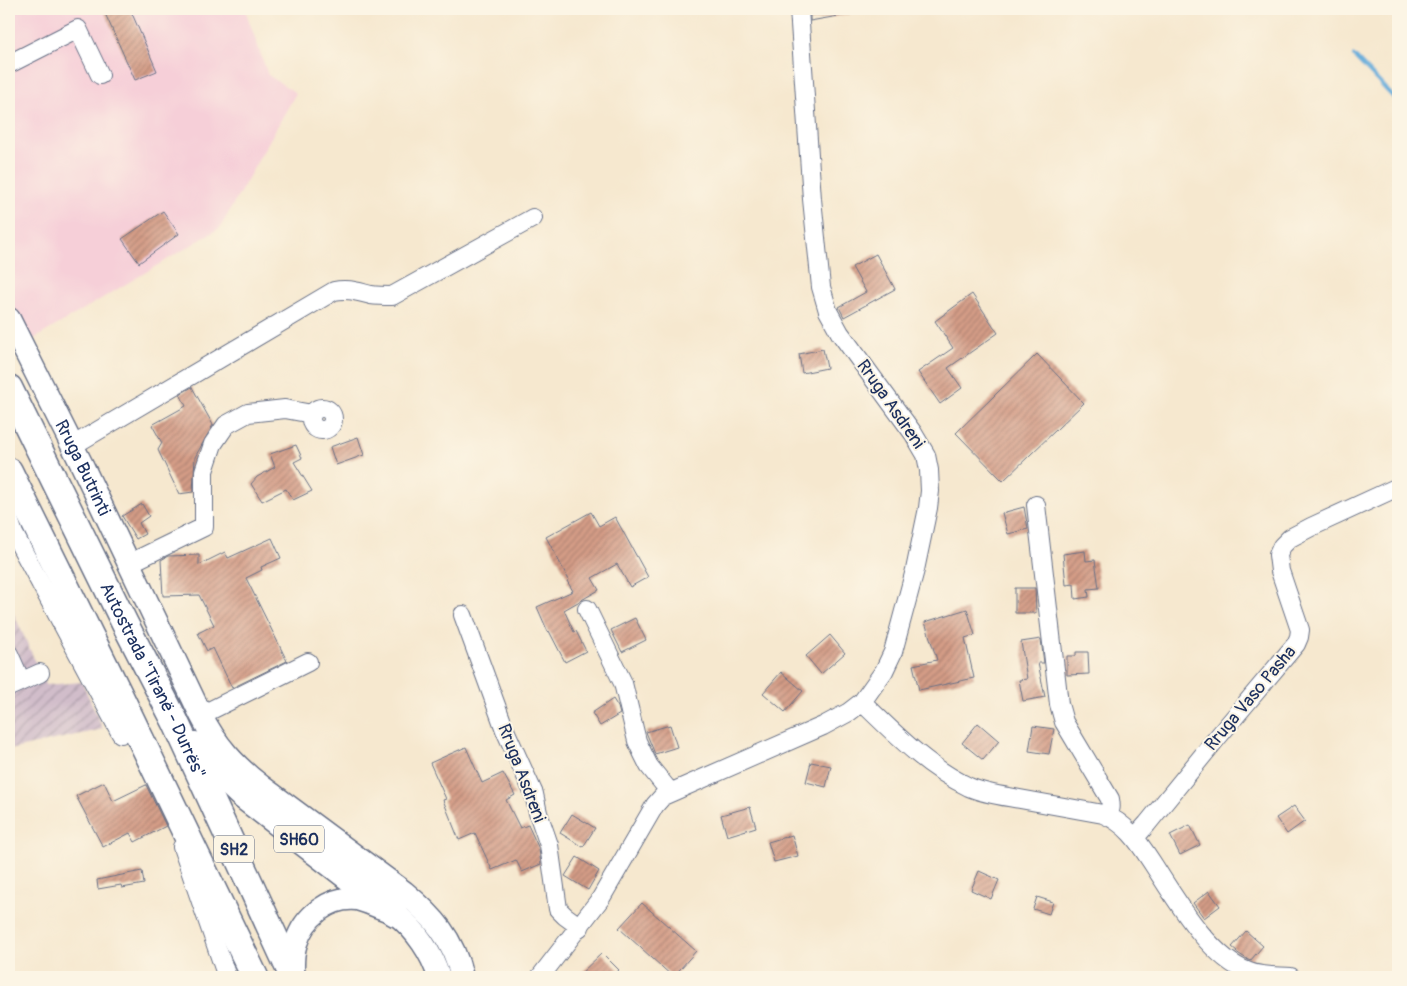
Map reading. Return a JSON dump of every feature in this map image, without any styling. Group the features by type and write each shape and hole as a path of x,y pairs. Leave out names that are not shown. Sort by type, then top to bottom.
{"highway":[{"name":"Autostrada \"Tiranë - Durrës\"","path":"9,388 120,616 175,721 293,977"},
{"name":"Autostrada \"Tiranë - Durrës\"","path":"9,471 255,977"},
{"path":"175,721 214,753"},
{"name":"SH60","path":"214,753 224,778 242,795 395,913"}],"main road":[{"name":"Rruga Butrinti","path":"9,319 200,714 214,753 404,892 424,909 445,935 453,950 462,977"},
{"path":"293,977 293,959 298,938 313,916 325,906 342,900 355,899 366,901 395,913"},
{"name":"SH60","path":"395,913 420,938 438,977"},
{"path":"239,944 246,977"}],"street":[{"name":"Rruga Asdreni","path":"540,977 580,927 612,881 655,805 663,796 823,726 849,712 862,702 884,671 893,652 901,626 923,541 930,491 929,470 926,455 913,433 840,332 828,311 821,287 812,199 799,9"},
{"path":"9,64 78,29 100,75"},
{"path":"72,446 334,291 343,289 370,295 392,296 533,218"},
{"path":"128,564 204,526 204,471 213,444 226,425 248,413 285,409 312,414"},
{"name":"Rruga Vaso Pasha","path":"1134,835 1147,824 1216,738 1296,644 1300,630 1280,571 1278,555 1282,546 1290,538 1311,527 1398,488"},
{"path":"1036,505 1059,704 1064,722 1110,799 1110,812 1106,815"},
{"path":"9,519 14,534 121,734"},
{"path":"587,609 623,683 637,741 649,766 670,792"},
{"name":"Rruga Asdreni","path":"463,615 505,730 534,794 538,813 549,845 558,909 580,927"},
{"path":"9,654 15,684 40,673"},
{"path":"200,714 308,662"},
{"path":"862,702 919,755 970,788 991,794 1106,815 1123,825 1134,835 1205,939 1246,971 1266,976 1291,977"},
{"path":"175,810 183,851 227,977"}],"shaded area":[{"path":"9,9 245,9 268,75 296,93 220,228 22,346 9,319"},
{"path":"9,603 46,685 82,682 103,729 9,750"}],"building":[{"path":"103,9 130,9 157,71 135,80"},
{"path":"850,9 850,14 810,21 810,10"},
{"path":"163,211 179,234 139,263 122,239"},
{"path":"876,254 895,289 844,317 839,307 866,292 852,267"},
{"path":"972,294 998,333 948,368 962,388 940,404 918,372 953,348 935,321"},
{"path":"823,349 827,368 802,373 799,354"},
{"path":"1037,354 1084,403 1003,481 956,433"},
{"path":"192,387 213,425 195,457 193,492 179,494 158,450 162,443 152,425 186,406 180,394"},
{"path":"358,437 364,455 336,465 330,447"},
{"path":"296,445 302,458 294,462 312,491 293,500 286,489 262,501 251,484 257,477 275,467 270,454"},
{"path":"142,504 149,516 139,523 145,534 136,539 122,516"},
{"path":"1024,507 1028,529 1008,534 1002,513"},
{"path":"591,512 599,526 615,517 648,577 630,587 617,564 592,578 599,590 564,610 574,632 576,631 586,651 565,662 548,632 537,607 573,591 546,537"},
{"path":"272,538 281,558 261,567 262,570 246,578 287,661 232,688 213,648 207,651 198,633 214,625 199,595 163,596 161,560 168,556 199,555 199,565 225,552 228,558"},
{"path":"1085,551 1086,561 1095,560 1099,588 1088,589 1089,597 1075,599 1074,584 1066,585 1063,554"},
{"path":"1015,588 1035,588 1036,613 1015,613"},
{"path":"967,609 975,635 965,638 974,678 919,690 913,665 937,660 925,622"},
{"path":"635,618 646,640 622,652 611,630"},
{"path":"830,635 845,653 821,674 806,656"},
{"path":"1041,639 1044,663 1038,663 1045,697 1023,701 1019,680 1027,679 1021,642"},
{"path":"1076,652 1088,652 1089,674 1067,675 1067,656 1076,656"},
{"path":"781,672 803,691 785,712 763,693"},
{"path":"613,699 620,714 600,726 592,713"},
{"path":"978,723 999,741 983,760 962,743"},
{"path":"670,725 677,747 655,754 646,732"},
{"path":"1033,726 1054,729 1049,754 1029,751"},
{"path":"466,747 482,783 503,773 515,795 506,800 520,828 528,825 539,849 541,864 522,872 516,860 492,870 475,833 459,840 443,800 446,799 430,763"},
{"path":"811,762 831,766 826,787 806,782"},
{"path":"104,782 113,801 146,785 166,826 135,842 130,833 103,847 76,796"},
{"path":"1294,806 1305,821 1287,834 1276,818"},
{"path":"750,807 756,827 727,836 721,815"},
{"path":"572,814 595,828 583,847 560,833"},
{"path":"1190,825 1200,845 1180,855 1170,835"},
{"path":"792,835 798,856 774,862 768,842"},
{"path":"577,857 599,871 588,890 565,876"},
{"path":"142,871 144,884 122,888 121,885 98,889 97,880"},
{"path":"979,871 999,880 991,899 971,890"},
{"path":"1209,891 1220,906 1204,918 1193,903"},
{"path":"1037,897 1053,902 1049,914 1033,909"},
{"path":"642,903 696,951 673,977 619,928"},
{"path":"1246,931 1263,946 1250,961 1232,947"},
{"path":"602,953 619,970 612,977 577,977"}],"waterway":[{"path":"1354,56 1398,102"}]}
